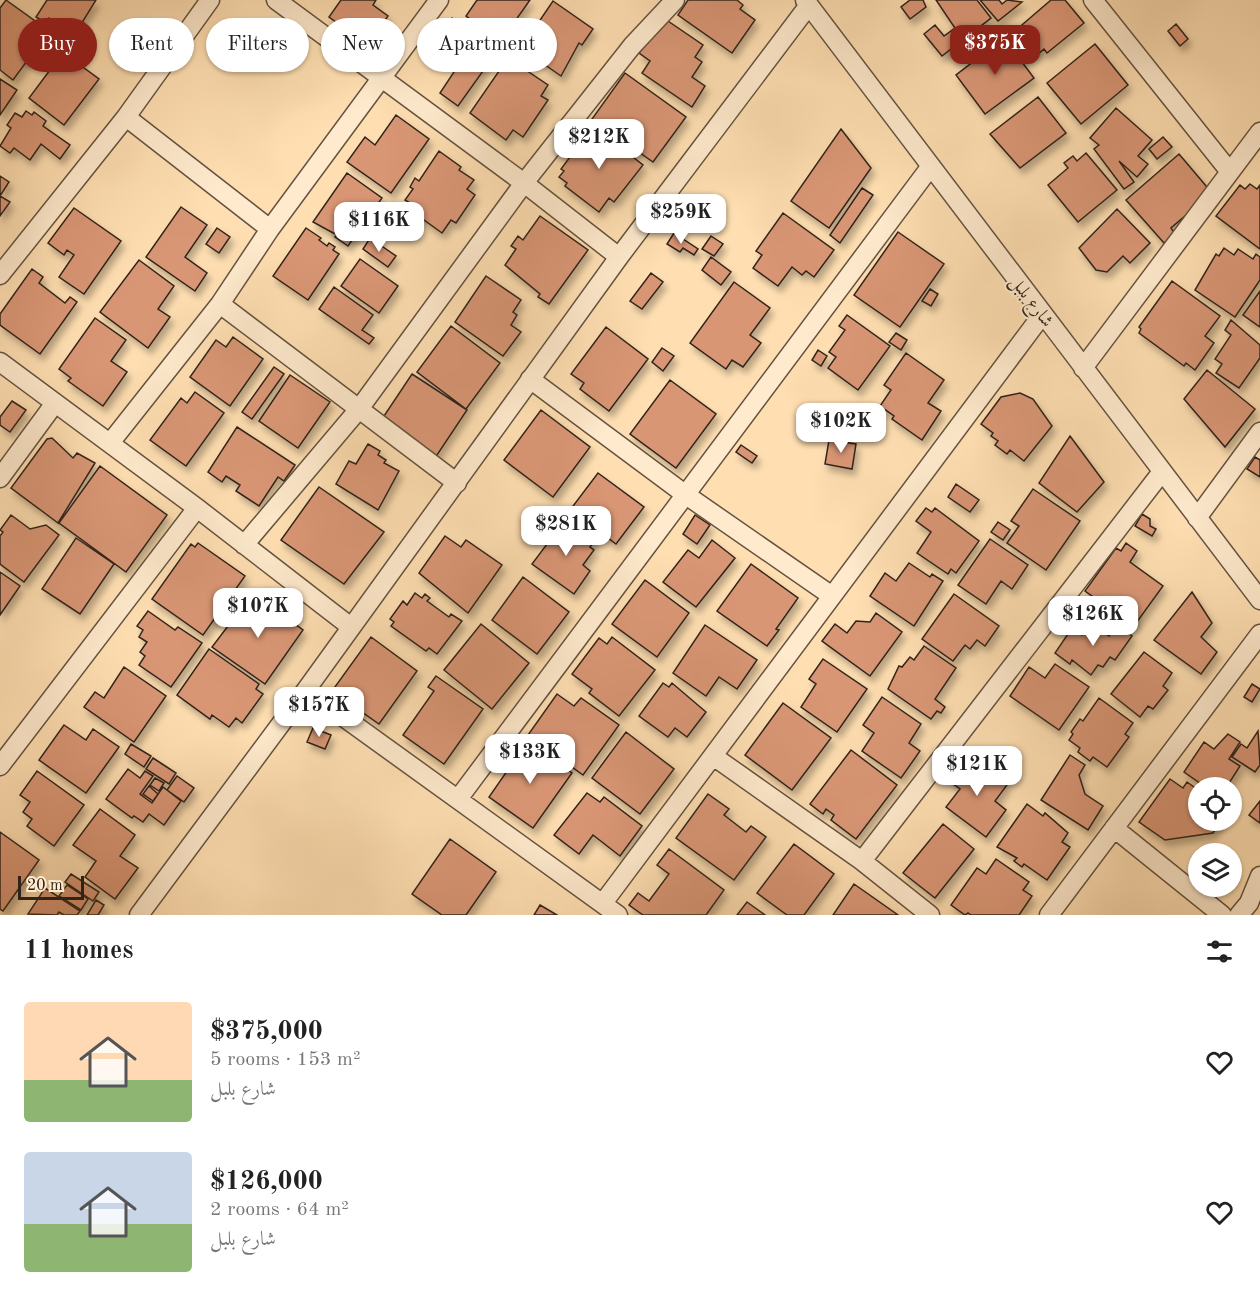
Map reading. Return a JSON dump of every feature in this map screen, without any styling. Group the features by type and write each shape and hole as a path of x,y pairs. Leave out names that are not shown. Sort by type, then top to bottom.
{"street":[{"path":"0,275 126,117 210,0"},
{"path":"276,0 524,183 619,257"},
{"path":"110,443 220,304 270,229 439,0"},
{"path":"244,545 359,409 524,183 632,46 675,0"},
{"path":"1093,0 1230,172"},
{"path":"139,915 306,690 619,257 807,2"},
{"name":"شارع بلبل","path":"807,2 1161,473 1260,600"},
{"path":"126,117 270,229"},
{"path":"1083,368 1260,132"},
{"path":"458,799 931,166"},
{"path":"220,304 457,483"},
{"path":"603,903 1042,315"},
{"path":"0,362 197,508 351,627"},
{"path":"530,380 686,495 832,596"},
{"path":"0,478 55,403"},
{"path":"1197,518 1260,432"},
{"path":"862,861 1161,473"},
{"path":"0,766 197,508"},
{"path":"1049,915 1260,634"},
{"path":"306,690 618,915"},
{"path":"713,756 862,861 930,915"},
{"path":"1114,828 1222,915"},
{"path":"1239,915 1249,903 1260,876"}],"building":[{"path":"6,0 31,18 18,18 19,72 13,80 0,70 0,8"},
{"path":"47,0 96,0 85,18 36,17"},
{"path":"341,0 376,0 373,5 388,16 387,18 329,17"},
{"path":"477,0 530,0 517,18 469,18 466,16"},
{"path":"688,0 737,0 743,5 740,9 755,20 732,53 678,15"},
{"path":"910,0 923,0 926,7 910,19 901,7"},
{"path":"936,0 977,0 991,18 942,56 924,34 935,25 944,36 955,28"},
{"path":"980,0 999,0 1002,4 1007,0 1022,2 998,21"},
{"path":"1051,0 1065,0 1084,23 1047,53 1044,49 1037,55 1016,30"},
{"path":"553,1 593,29 582,45 579,43 561,76 555,72 557,18 541,18"},
{"path":"665,19 703,45 695,57 702,62 692,77 705,86 692,107 642,73 650,61 639,53"},
{"path":"1176,24 1188,39 1180,46 1168,31"},
{"path":"1004,38 1034,78 985,114 956,75"},
{"path":"1095,44 1128,85 1081,124 1047,83"},
{"path":"48,72 89,72 99,79 64,125 29,98"},
{"path":"454,72 482,72 458,106 440,93"},
{"path":"498,72 529,72 548,85 541,96 548,100 523,137 513,130 506,140 470,113"},
{"path":"625,73 686,117 653,162 592,119"},
{"path":"0,79 17,90 0,115"},
{"path":"1038,97 1066,133 1020,168 990,134"},
{"path":"1116,108 1152,140 1138,156 1148,164 1137,177 1119,161 1134,182 1124,189 1094,149 1099,145 1090,138"},
{"path":"26,111 32,115 34,112 46,121 43,126 70,145 60,159 41,144 30,160 14,148 10,153 0,146 11,128 7,125 15,113 22,117"},
{"path":"396,115 429,139 391,193 347,162 365,137 375,145"},
{"path":"593,126 643,165 614,202 609,198 599,212 565,186 567,183 559,177 564,171 561,169"},
{"path":"841,129 871,168 829,228 791,201"},
{"path":"1163,137 1172,147 1157,159 1149,149"},
{"path":"439,151 461,167 459,170 474,180 467,189 475,195 456,223 451,220 442,233 413,212 416,207 405,200 413,189 410,187 415,178 419,181"},
{"path":"1086,153 1117,190 1078,222 1048,185 1068,168 1064,163 1073,156 1077,161"},
{"path":"1179,154 1212,193 1171,228 1175,234 1164,243 1126,200"},
{"path":"347,173 382,198 348,246 335,237 337,235 313,222"},
{"path":"0,176 9,182 0,196"},
{"path":"1250,184 1257,189 1260,185 1260,249 1216,216 1240,185 1245,189"},
{"path":"862,188 873,195 840,243 830,235"},
{"path":"0,196 10,202 0,216"},
{"path":"181,207 207,225 185,257 207,273 195,291 146,257"},
{"path":"74,208 121,241 84,294 59,277 74,255 67,250 64,255 48,243"},
{"path":"1117,209 1150,243 1130,263 1123,256 1107,272 1096,270 1079,248"},
{"path":"783,213 834,250 814,277 806,271 802,275 792,267 778,286 753,268 762,255 756,251"},
{"path":"540,216 588,250 549,304 538,297 540,294 505,265 516,249 511,246 518,236 523,240"},
{"path":"217,228 230,237 219,253 206,244"},
{"path":"306,228 321,238 319,240 327,246 329,243 335,247 333,250 339,254 308,300 273,276"},
{"path":"898,232 944,264 900,327 854,295"},
{"path":"674,233 698,249 694,255 683,248 680,252 667,244"},
{"path":"711,236 723,244 714,256 702,249"},
{"path":"370,238 396,256 388,267 363,249"},
{"path":"1224,248 1234,255 1238,249 1253,259 1256,254 1260,257 1260,280 1235,317 1195,290 1216,254 1219,256"},
{"path":"711,257 731,272 721,285 702,270"},
{"path":"360,259 398,286 379,313 341,286"},
{"path":"139,260 174,286 158,309 170,317 148,348 100,312"},
{"path":"32,269 43,277 39,283 65,303 70,297 77,302 40,354 0,325 0,314"},
{"path":"651,273 663,282 642,309 630,301"},
{"path":"486,276 521,300 513,312 517,315 511,325 521,332 503,356 455,322"},
{"path":"1172,281 1220,316 1205,336 1214,343 1195,370 1186,363 1184,366 1139,333 1141,329 1139,327"},
{"path":"734,282 770,308 750,335 761,343 743,367 732,360 726,369 690,343"},
{"path":"334,287 373,315 362,330 374,338 369,344 319,309"},
{"path":"930,289 938,294 931,306 922,301"},
{"path":"1260,291 1260,327 1243,315"},
{"path":"847,315 890,346 858,390 828,368 836,357 829,352 845,330 839,326"},
{"path":"95,318 126,340 111,361 127,372 103,406 68,381 71,378 59,369"},
{"path":"1231,320 1260,345 1260,358 1239,388 1216,373 1222,364 1215,359 1231,335 1225,330"},
{"path":"451,326 500,363 466,409 417,372"},
{"path":"606,327 648,359 609,411 580,389 584,383 571,374"},
{"path":"896,333 907,340 901,350 889,342"},
{"path":"233,337 263,359 230,406 190,377 216,340 226,347"},
{"path":"662,348 674,356 663,371 652,362"},
{"path":"818,350 827,356 821,366 812,360"},
{"path":"906,353 944,380 928,403 941,411 922,440 892,419 894,416 880,406 891,390 884,385"},
{"path":"274,367 284,374 252,419 242,412"},
{"path":"1207,370 1255,409 1225,447 1184,399"},
{"path":"412,374 467,410 435,458 380,422"},
{"path":"290,375 330,402 298,448 259,421"},
{"path":"670,380 716,414 676,468 630,434"},
{"path":"195,392 224,413 186,466 150,440 181,398 187,403"},
{"path":"1020,393 1033,399 1052,426 1024,461 1010,450 1007,454 995,445 998,441 991,436 993,433 981,424 1001,397"},
{"path":"12,401 26,410 10,432 0,425 0,417"},
{"path":"541,410 590,447 553,497 504,460"},
{"path":"237,427 295,465 284,481 278,477 259,506 236,491 240,485 226,476 222,482 208,472"},
{"path":"1070,436 1104,482 1077,512 1039,483"},
{"path":"52,438 73,458 77,453 95,463 58,523 11,488 47,439"},
{"path":"829,440 856,444 852,469 825,464"},
{"path":"368,444 380,451 378,455 386,460 384,463 399,471 378,510 336,484 349,461 356,464"},
{"path":"741,445 757,456 752,463 736,452"},
{"path":"1255,457 1260,460 1260,477 1247,469"},
{"path":"100,466 167,515 126,572 59,523"},
{"path":"598,473 644,507 616,544 570,510"},
{"path":"956,484 979,500 970,512 948,497"},
{"path":"319,487 384,532 344,584 281,540"},
{"path":"1033,489 1080,521 1046,570 1007,543 1019,526 1011,521"},
{"path":"926,508 932,512 935,508 979,541 956,573 951,569 948,574 917,553 931,532 916,521"},
{"path":"1142,514 1150,519 1150,526 1156,529 1152,536 1135,526"},
{"path":"11,515 30,529 46,525 59,535 24,582 0,564 0,536 3,532 0,530"},
{"path":"695,515 710,525 697,544 683,534"},
{"path":"565,520 594,541 590,547 594,550 583,565 590,571 574,594 532,564"},
{"path":"998,522 1010,530 1003,540 991,532"},
{"path":"445,536 461,547 466,540 502,565 468,613 419,573"},
{"path":"76,538 114,564 80,614 42,589"},
{"path":"990,539 1028,565 1012,589 1001,581 986,604 958,585"},
{"path":"712,540 735,558 696,607 663,582 688,550 699,558"},
{"path":"198,543 245,576 203,635 152,599 191,544 195,547"},
{"path":"1126,543 1137,551 1130,562 1163,586 1134,626 1085,591 1116,548 1121,551"},
{"path":"909,563 930,577 932,574 943,581 914,626 870,596 885,573 896,581"},
{"path":"751,564 798,598 767,646 717,611"},
{"path":"0,572 20,586 0,615"},
{"path":"523,577 569,612 537,654 492,620"},
{"path":"645,580 689,613 657,657 612,624"},
{"path":"1192,592 1212,623 1201,637 1217,652 1201,674 1154,640"},
{"path":"253,593 303,630 265,684 212,647"},
{"path":"415,593 422,598 425,594 430,598 427,601 449,617 451,614 462,621 437,654 429,648 426,651 391,626 394,622 390,619 403,601 407,605"},
{"path":"954,594 999,626 985,646 977,640 970,649 965,645 953,661 922,639"},
{"path":"148,611 175,630 178,627 202,643 171,687 139,665 145,656 140,652 147,642 139,637 143,630 137,626"},
{"path":"876,613 902,632 870,676 822,641 835,624 847,633 856,621 870,622"},
{"path":"1090,623 1109,636 1116,625 1132,636 1115,660 1110,657 1103,667 1098,665 1091,675 1072,660 1070,664 1055,653 1072,628 1082,635"},
{"path":"481,624 529,663 492,709 444,670"},
{"path":"705,625 757,660 737,689 719,677 706,696 673,673"},
{"path":"371,637 417,671 379,724 332,691"},
{"path":"612,637 655,670 619,716 589,693 592,689 572,674 599,638 607,644"},
{"path":"924,646 956,668 935,699 945,707 941,713 937,711 931,719 888,689 899,666 902,667 910,657 914,660"},
{"path":"209,649 259,684 256,689 263,694 242,723 236,718 229,727 212,715 210,719 177,695"},
{"path":"1144,652 1172,673 1163,686 1168,690 1153,709 1148,706 1140,717 1111,694"},
{"path":"823,659 867,689 837,732 801,707 816,684 809,679"},
{"path":"1055,664 1089,687 1059,730 1010,696 1029,667 1045,678"},
{"path":"124,667 166,696 134,742 84,707 95,692 104,698"},
{"path":"436,676 483,709 444,764 403,735 434,691 428,687"},
{"path":"663,683 669,687 672,683 706,712 687,737 675,728 668,737 639,716"},
{"path":"1252,684 1260,689 1252,702 1244,697"},
{"path":"557,694 574,706 581,698 619,725 583,775 528,735"},
{"path":"882,697 921,724 909,743 920,751 901,778 862,751 874,733 863,725"},
{"path":"1099,698 1133,723 1125,734 1129,737 1107,767 1093,757 1090,761 1078,752 1080,748 1069,740 1073,734 1071,732 1080,719 1083,721"},
{"path":"783,703 831,738 792,790 745,755"},
{"path":"64,725 86,740 93,729 119,747 86,793 39,760"},
{"path":"313,728 331,735 325,749 307,742"},
{"path":"1258,731 1260,765 1255,772 1232,757 1241,744 1247,748"},
{"path":"626,732 674,769 640,814 592,778"},
{"path":"1228,734 1240,742 1229,759 1240,766 1233,777 1191,777 1184,772 1204,742 1214,749"},
{"path":"528,741 572,773 533,828 489,797"},
{"path":"131,744 151,756 144,767 125,754"},
{"path":"851,750 897,785 856,839 831,820 834,815 826,809 823,814 810,804"},
{"path":"1070,755 1085,765 1079,775 1085,794 1103,806 1088,830 1041,800"},
{"path":"967,756 1007,785 995,801 1006,810 986,837 946,807 960,789 949,781"},
{"path":"153,758 176,773 169,784 146,769"},
{"path":"128,769 140,778 145,771 153,776 140,794 152,803 163,787 181,801 164,825 149,814 143,822 134,816 132,818 106,799"},
{"path":"37,771 84,805 54,846 27,826 32,819 23,812 30,802 20,795"},
{"path":"177,776 194,788 184,802 167,790"},
{"path":"155,778 164,783 159,791 150,785"},
{"path":"1170,779 1183,788 1188,783 1188,831 1214,831 1165,840 1139,822"},
{"path":"149,786 158,794 153,801 143,794"},
{"path":"587,793 600,802 604,797 642,826 620,856 593,835 579,854 554,835"},
{"path":"708,794 729,809 724,815 746,832 751,826 766,837 734,880 676,838"},
{"path":"1260,801 1260,823 1249,815"},
{"path":"1027,804 1043,816 1045,813 1068,833 1062,842 1070,847 1047,880 1024,864 1022,867 1014,861 1017,858 997,847"},
{"path":"100,809 135,835 120,856 138,868 115,899 85,877 96,861 73,845"},
{"path":"943,824 974,849 935,898 903,873"},
{"path":"0,832 39,860 3,911 0,909"},
{"path":"450,839 496,872 466,915 442,915 412,894"},
{"path":"794,844 834,874 804,915 787,915 757,893"},
{"path":"669,849 724,890 706,915 643,915 629,905 638,893 649,901 669,874 657,865"},
{"path":"996,859 1029,882 1023,890 1032,896 1019,915 971,915 968,913 965,915 951,905 977,868 986,874"},
{"path":"71,874 99,892 93,901 65,882"},
{"path":"854,884 898,915 833,915"},
{"path":"67,885 88,899 81,910 59,896"},
{"path":"45,888 80,911 77,915 64,915 59,912 57,915 28,914"},
{"path":"96,900 104,905 98,915 87,915"},
{"path":"747,902 765,915 737,915"},
{"path":"540,905 557,915 534,915"}]}
